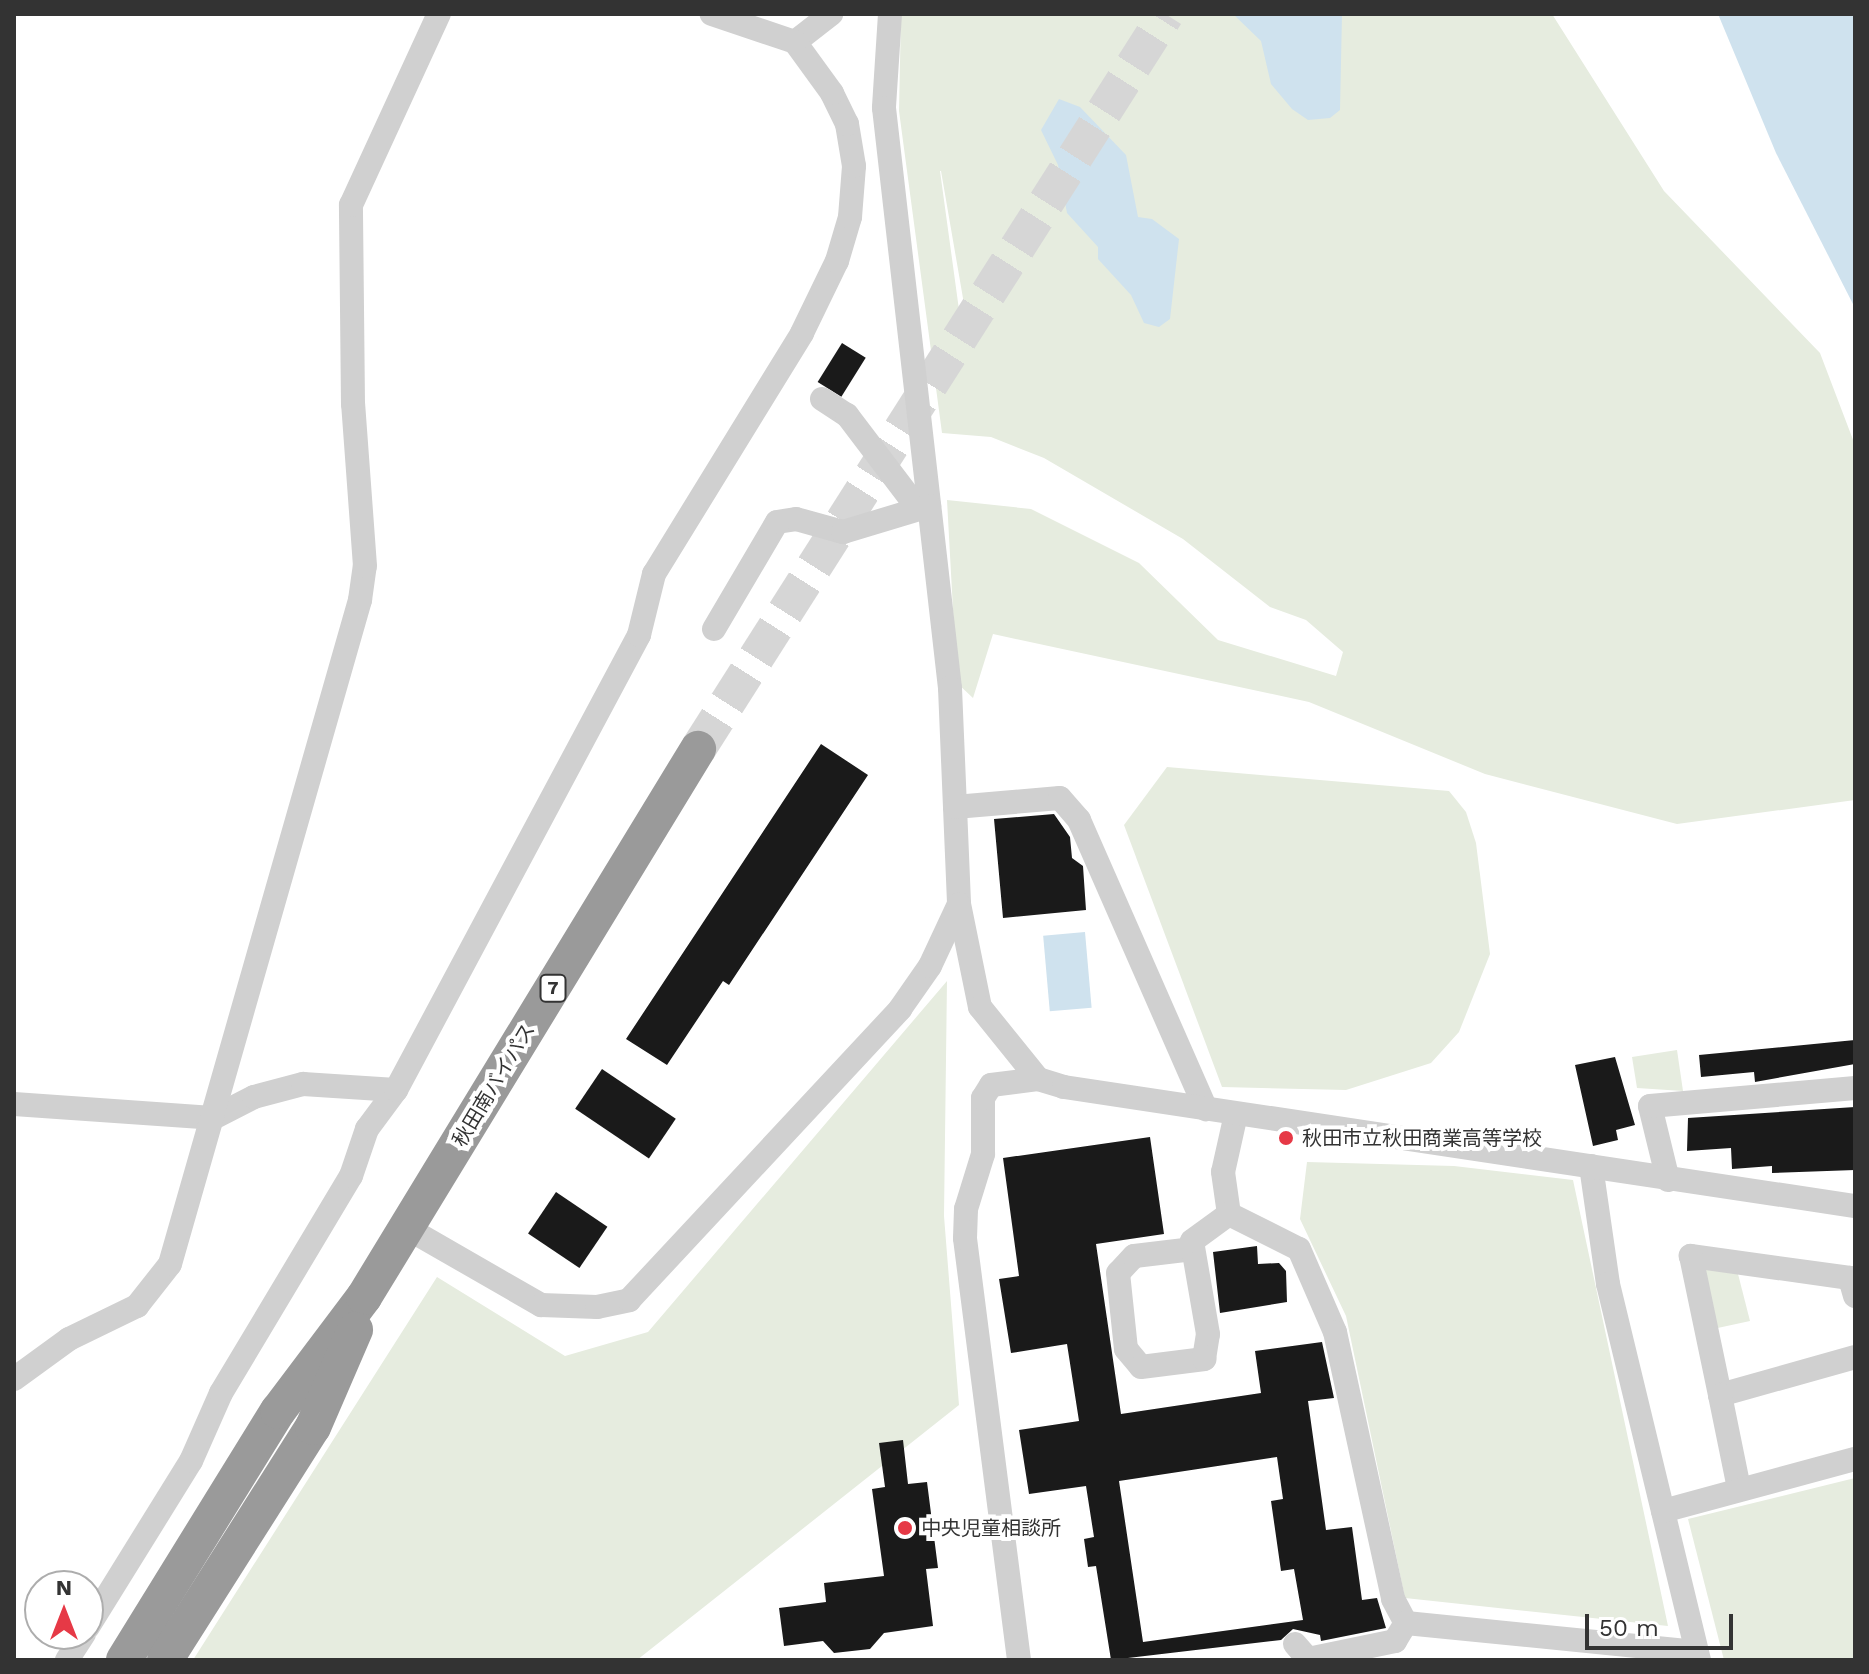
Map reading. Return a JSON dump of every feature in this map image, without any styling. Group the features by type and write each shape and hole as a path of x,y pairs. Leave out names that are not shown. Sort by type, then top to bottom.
{"highway":[{"name":"秋田南バイパス","path":"124,1660 278,1411 364,1297 698,749"},
{"name":"秋田南バイパス","path":"165,1660 313,1427 364,1297"}],"street":[{"path":"14,1379 69,1339 137,1306 170,1264 360,600 365,566 353,404 351,205 439,14"},
{"path":"104,1601 191,1461 221,1393 351,1176 367,1129 396,1090 639,635 654,574 802,333 837,261 850,217 854,166 847,124 795,42 712,14"},
{"path":"795,42 831,14"},
{"path":"890,14 884,108 922,506 950,688 959,904 980,1007 1038,1079"},
{"path":"822,399 847,415 922,506"},
{"path":"714,629 777,522 796,519 843,532 922,506"},
{"path":"955,807 1060,798 1079,820 1206,1109"},
{"path":"407,1228 541,1305 597,1307 629,1300 900,1009 930,966 959,904"},
{"path":"1019,1660 965,1238 966,1209 983,1154 983,1098 1000,1082 1038,1079 1236,1114 1855,1206"},
{"path":"14,1104 213,1118 254,1097 303,1084 396,1090"},
{"path":"1668,1180 1650,1106 1855,1088"},
{"path":"1229,1214 1223,1172 1236,1114"},
{"path":"1406,1623 1698,1656 1608,1284 1591,1166"},
{"path":"1193,1249 1134,1256 1118,1273 1126,1349 1141,1367 1204,1359 1208,1334 1192,1241 1229,1214"},
{"path":"1229,1214 1299,1249 1335,1332 1393,1599 1406,1623"},
{"path":"1739,1488 1691,1256 1850,1278 1855,1296"},
{"path":"1720,1395 1855,1357"},
{"path":"1663,1511 1855,1459"},
{"path":"1295,1644 1308,1659 1395,1641 1406,1623"}],"shaded area":[{"path":"901,14 1552,14 1664,191 1820,353 1855,445 1855,800 1677,824 1485,774 1309,702 993,634 973,698 957,683 947,500 1031,509 1139,563 1218,640 1336,676 1343,652 1306,620 1270,607 1183,539 1044,458 991,437 942,433 899,111","holes":["941,171 969,333 960,317"]},
{"path":"1167,767 1449,791 1466,812 1476,843 1490,954 1459,1032 1431,1063 1346,1090 1222,1087 1124,825"},
{"path":"947,981 944,1216 959,1405 637,1660 193,1660 437,1277 565,1356 648,1332"},
{"path":"1677,1050 1683,1091 1637,1088 1632,1057"},
{"path":"1307,1162 1454,1166 1573,1180 1668,1626 1405,1598 1346,1316 1300,1219"},
{"path":"1701,1266 1737,1270 1750,1321 1713,1329"},
{"path":"1855,1478 1855,1660 1724,1660 1688,1519"}],"water":[{"path":"1233,14 1342,14 1340,110 1330,118 1308,120 1292,109 1271,84 1261,41"},
{"path":"1718,14 1855,14 1855,308 1776,153"},
{"path":"1059,99 1080,107 1126,155 1138,217 1152,219 1179,239 1170,319 1159,327 1144,323 1131,295 1098,259 1098,247 1067,213 1058,165 1041,130"},
{"path":"1085,932 1092,1008 1050,1011 1043,936"}],"building":[{"path":"842,343 866,358 841,397 818,382"},
{"path":"821,744 868,775 729,985 723,981 667,1065 626,1039"},
{"path":"1054,814 1070,837 1072,858 1083,866 1086,910 1003,918 994,819"},
{"path":"1855,1040 1855,1064 1755,1082 1754,1072 1701,1077 1699,1055"},
{"path":"1615,1057 1635,1125 1616,1130 1618,1140 1593,1146 1575,1065"},
{"path":"602,1069 676,1119 649,1159 575,1109"},
{"path":"1855,1107 1855,1170 1772,1173 1772,1166 1732,1169 1731,1148 1687,1151 1688,1118"},
{"path":"1150,1137 1164,1234 1096,1244 1121,1414 1261,1393 1255,1351 1322,1342 1334,1398 1308,1401 1326,1530 1352,1527 1362,1600 1377,1598 1386,1628 1321,1641 1320,1635 1293,1629 1281,1640 1111,1660 1096,1566 1088,1567 1084,1539 1094,1537 1086,1486 1029,1494 1019,1430 1079,1421 1067,1344 1011,1353 999,1279 1019,1276 1003,1158","holes":["1277,1457 1283,1499 1271,1501 1281,1571 1294,1569 1303,1620 1143,1642 1119,1481"]},
{"path":"556,1192 607,1227 579,1268 528,1233"},
{"path":"1257,1246 1258,1264 1279,1263 1286,1271 1287,1302 1220,1313 1213,1252"},
{"name":"中央児童相談所","path":"903,1440 908,1484 927,1482 938,1568 926,1569 933,1626 884,1633 870,1649 834,1653 823,1641 784,1646 779,1608 826,1602 824,1583 884,1576 872,1489 885,1487 879,1443"}],"tunnel":[{"path":"698,749 1166,14"}],"place":[{"name":"秋田市立秋田商業高等学校","path":"1286,1138"},
{"name":"中央児童相談所","path":"905,1528"}]}
